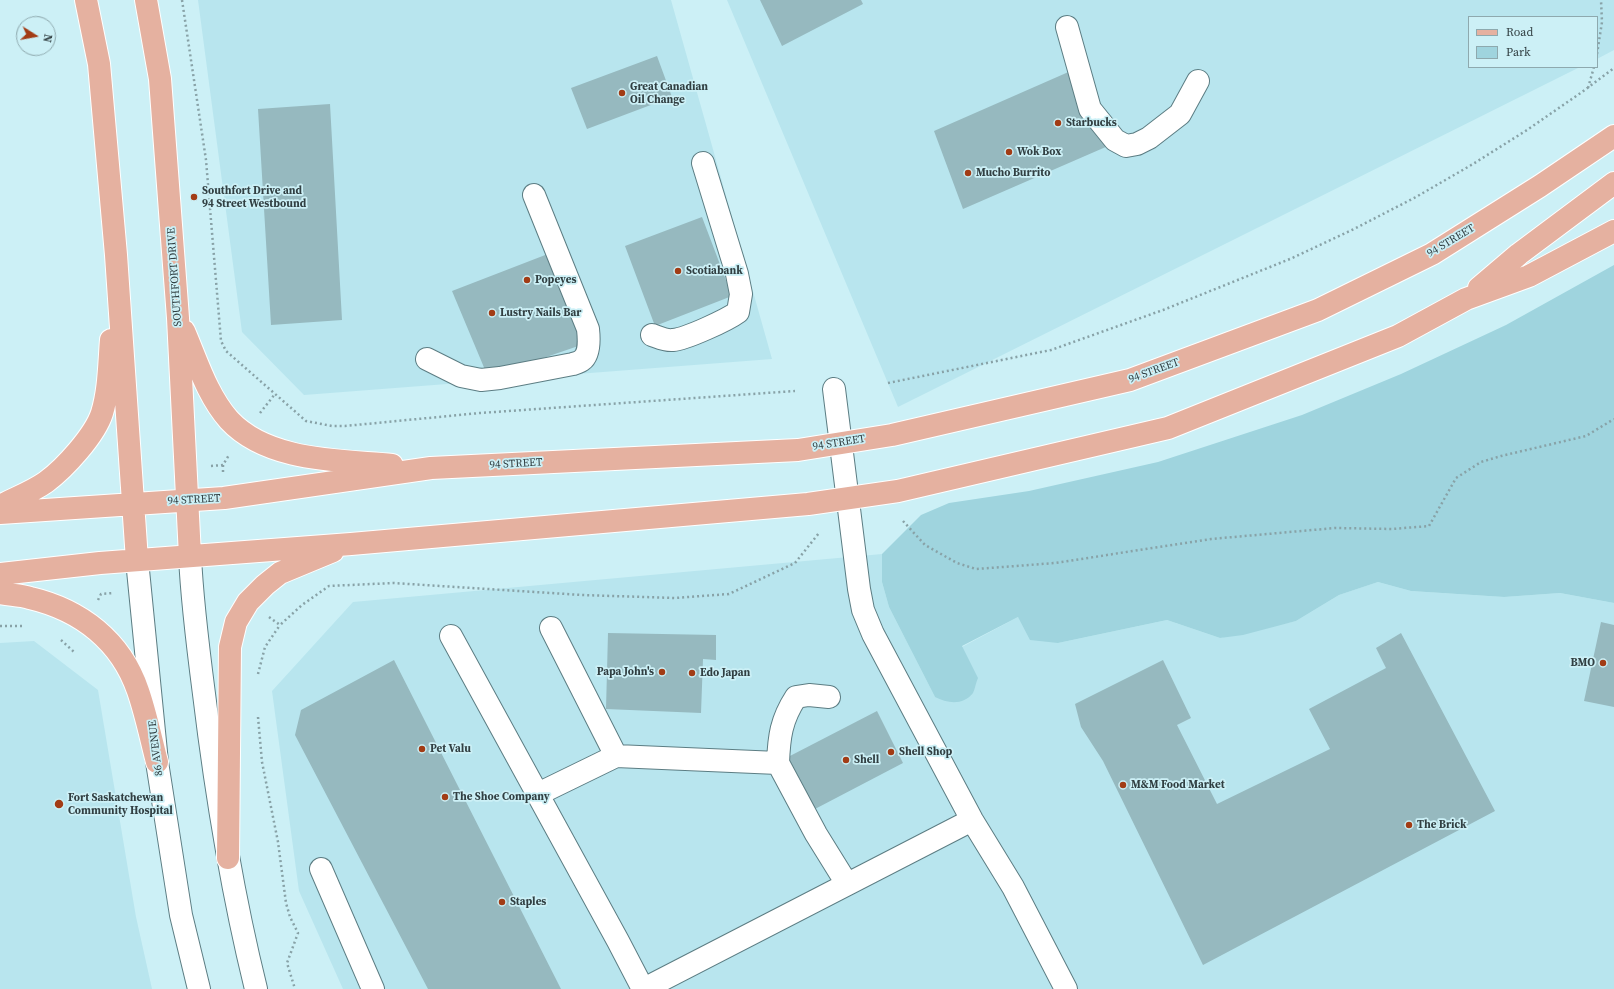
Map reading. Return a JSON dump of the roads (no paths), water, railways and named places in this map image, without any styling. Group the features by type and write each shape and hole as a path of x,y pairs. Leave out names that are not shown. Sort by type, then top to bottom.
{"main road":[{"path":"86,0 99,64 116,255 134,503"},
{"name":"SOUTHFORT DRIVE","path":"146,0 160,79 178,318 190,556"},
{"name":"94 STREET","path":"0,513 224,498 431,468 798,450 892,435 1130,380 1318,310 1432,254 1540,186 1614,136"},
{"path":"1466,299 1519,254 1614,183"},
{"path":"0,574 137,560 351,544 808,504 898,491 1168,428 1398,336 1466,299 1528,276 1614,232"},
{"path":"0,506 46,482 90,437 102,414 108,381 116,255"},
{"path":"178,318 212,395 229,420 243,434 264,445 313,458 431,468"},
{"name":"86 AVENUE","path":"134,503 137,560"},
{"path":"228,858 230,647 236,622 248,602 280,573 351,544"},
{"path":"0,593 30,597 68,611 86,620 104,635 128,668 138,691 157,762"}],"street":[{"path":"1066,27 1090,109 1114,140 1126,146 1137,144 1149,138 1180,114 1198,81"},
{"path":"652,335 673,340 678,339 731,317 738,312 741,294 738,274 703,163"},
{"path":"427,359 460,376 481,380 500,378 573,364 585,357 588,349 588,329 534,196"},
{"path":"834,389 849,499 851,532 863,610 873,634 972,820 1013,887 1066,989"},
{"path":"190,556 191,589 211,751 228,858 243,935 256,989"},
{"name":"86 AVENUE","path":"137,560 157,762 181,915 199,989"},
{"path":"551,628 616,756"},
{"path":"451,636 644,989 972,820"},
{"path":"829,697 808,695 796,697 787,710 779,737 778,763 816,834 847,884"},
{"path":"538,794 616,756 778,763"},
{"path":"321,869 373,989"}],"place":[{"name":"Great Canadian Oil Change","path":"622,93"},
{"name":"Starbucks","path":"1058,123"},
{"name":"Wok Box","path":"1009,152"},
{"name":"Mucho Burrito","path":"968,173"},
{"name":"Southfort Drive and 94 Street Westbound","path":"194,197"},
{"name":"Scotiabank","path":"678,271"},
{"name":"Popeyes","path":"527,280"},
{"name":"Lustry Nails Bar","path":"492,313"},
{"name":"BMO","path":"1603,663"},
{"name":"Papa John's","path":"662,672"},
{"name":"Edo Japan","path":"692,673"},
{"name":"Pet Valu","path":"422,749"},
{"name":"Shell Shop","path":"891,752"},
{"name":"Shell","path":"846,760"},
{"name":"M&M Food Market","path":"1123,785"},
{"name":"The Shoe Company","path":"445,797"},
{"name":"Fort Saskatchewan Community Hospital","path":"59,804"},
{"name":"The Brick","path":"1409,825"},
{"name":"Staples","path":"502,902"}]}
